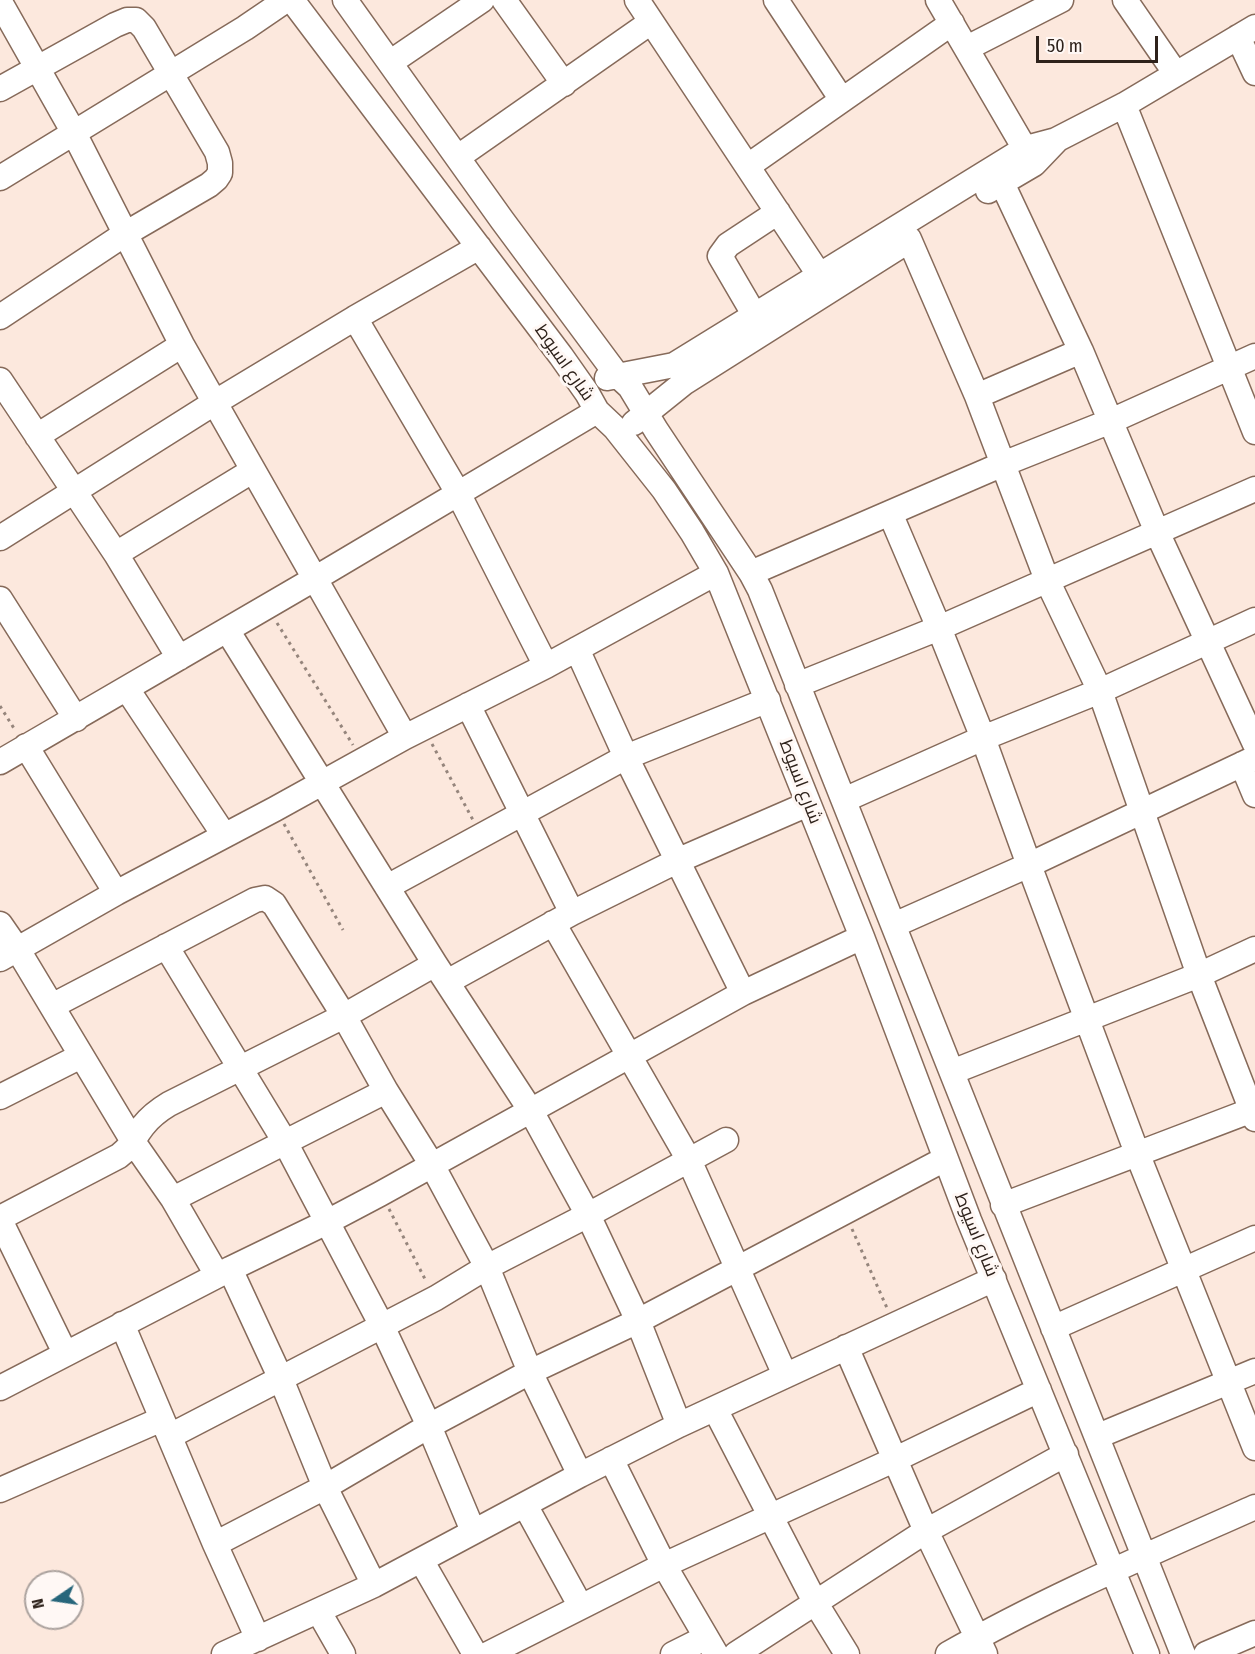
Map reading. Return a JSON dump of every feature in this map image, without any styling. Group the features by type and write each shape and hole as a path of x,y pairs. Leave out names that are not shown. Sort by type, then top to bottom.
{"street":[{"path":"0,178 245,28 286,0"},
{"name":"شارع اسيوط","path":"292,0 479,247 592,402 664,490 716,573 862,937 945,1159 1147,1654"},
{"name":"شارع اسيوط","path":"345,0 617,375 630,387 751,573 894,925 1003,1205 1098,1436 1183,1654"},
{"path":"391,62 482,0"},
{"path":"504,0 564,84"},
{"path":"637,0 820,276"},
{"path":"776,0 842,100"},
{"path":"938,0 1030,156"},
{"path":"967,48 1060,0"},
{"path":"1125,0 1176,74"},
{"path":"1,7 38,67 74,133 182,345 252,471 316,578 414,733"},
{"path":"0,89 115,25 131,19 136,20 144,28 213,145 220,163 220,173 209,185 125,234 0,317"},
{"path":"458,157 651,22"},
{"path":"748,166 951,22"},
{"path":"615,428 632,425 646,413 680,373 755,316 820,276 1056,140 1124,105 1247,32 1255,73"},
{"path":"1124,105 1255,432"},
{"path":"0,762 458,493 592,402 595,384 617,375 680,373 909,240 1002,183 1030,156"},
{"path":"1002,183 1081,351 1157,532 1255,744"},
{"path":"755,316 720,256 728,245 778,212"},
{"path":"909,240 977,396 1047,580 1100,691 1199,975 1254,1113 1137,1153 1003,1205"},
{"path":"0,538 214,403 479,247"},
{"path":"355,318 458,493 546,666"},
{"path":"37,436 182,345"},
{"path":"977,396 1081,351"},
{"path":"751,573 1003,464 1111,421 1255,356"},
{"path":"0,380 116,554 179,658"},
{"path":"116,554 252,471"},
{"path":"797,685 939,628 1255,489"},
{"path":"890,513 983,738 1137,1153 1255,1448"},
{"path":"9,954 116,893 414,733 546,666 716,573"},
{"path":"0,598 76,719"},
{"path":"844,800 983,738 1100,691 1255,620"},
{"path":"227,630 441,973 531,1111 588,1215 638,1322 679,1425"},
{"path":"577,649 626,757 743,993"},
{"path":"127,689 224,835"},
{"path":"387,887 626,757 768,700"},
{"path":"468,705 522,812 563,918 630,1055 689,1160 785,1375"},
{"path":"26,747 116,893"},
{"path":"894,925 1142,813 1249,761 1255,795"},
{"path":"64,1353 0,1219 119,1156 134,1143 141,1128 159,1111 241,1068 344,1016 563,918 679,860 808,804"},
{"path":"52,1006 255,900 266,898 274,904 344,1016 432,1165 487,1267 530,1372 580,1475"},
{"path":"0,924 9,954 52,1006 134,1143 224,1272 281,1379 325,1487 374,1585"},
{"path":"0,1388 64,1353 380,1194 743,993 862,937"},
{"path":"166,946 285,1142 382,1326 429,1426 473,1531"},
{"path":"952,1072 1199,975 1255,949"},
{"path":"894,1023 926,1006"},
{"path":"0,1097 81,1056"},
{"path":"173,1199 386,1090"},
{"path":"0,1490 166,1427 281,1379 436,1298 487,1267 726,1140"},
{"path":"215,1544 325,1487 429,1426 530,1372 638,1322 945,1159"},
{"path":"1053,1328 1255,1238"},
{"path":"224,1654 374,1585 473,1531 679,1425 994,1279"},
{"path":"122,1324 215,1544 258,1639"},
{"path":"846,1347 926,1531 981,1646"},
{"path":"1098,1436 1255,1371"},
{"path":"488,1654 664,1565 896,1459 1039,1390"},
{"path":"715,1409 815,1602 847,1654"},
{"path":"736,1654 926,1531 1066,1454"},
{"path":"611,1460 664,1565 710,1646 674,1654"},
{"path":"525,1505 581,1606"},
{"path":"948,1654 981,1646 1113,1571 1255,1507"},
{"path":"421,1560 475,1654"},
{"path":"319,1612 343,1654"},
{"path":"1206,1654 1255,1634"}],"path":[{"path":"266,606 362,761"},
{"path":"0,706 26,747"},
{"path":"414,733 480,835"},
{"path":"275,809 343,930"},
{"path":"380,1194 436,1298"},
{"path":"844,1211 894,1324"}]}
